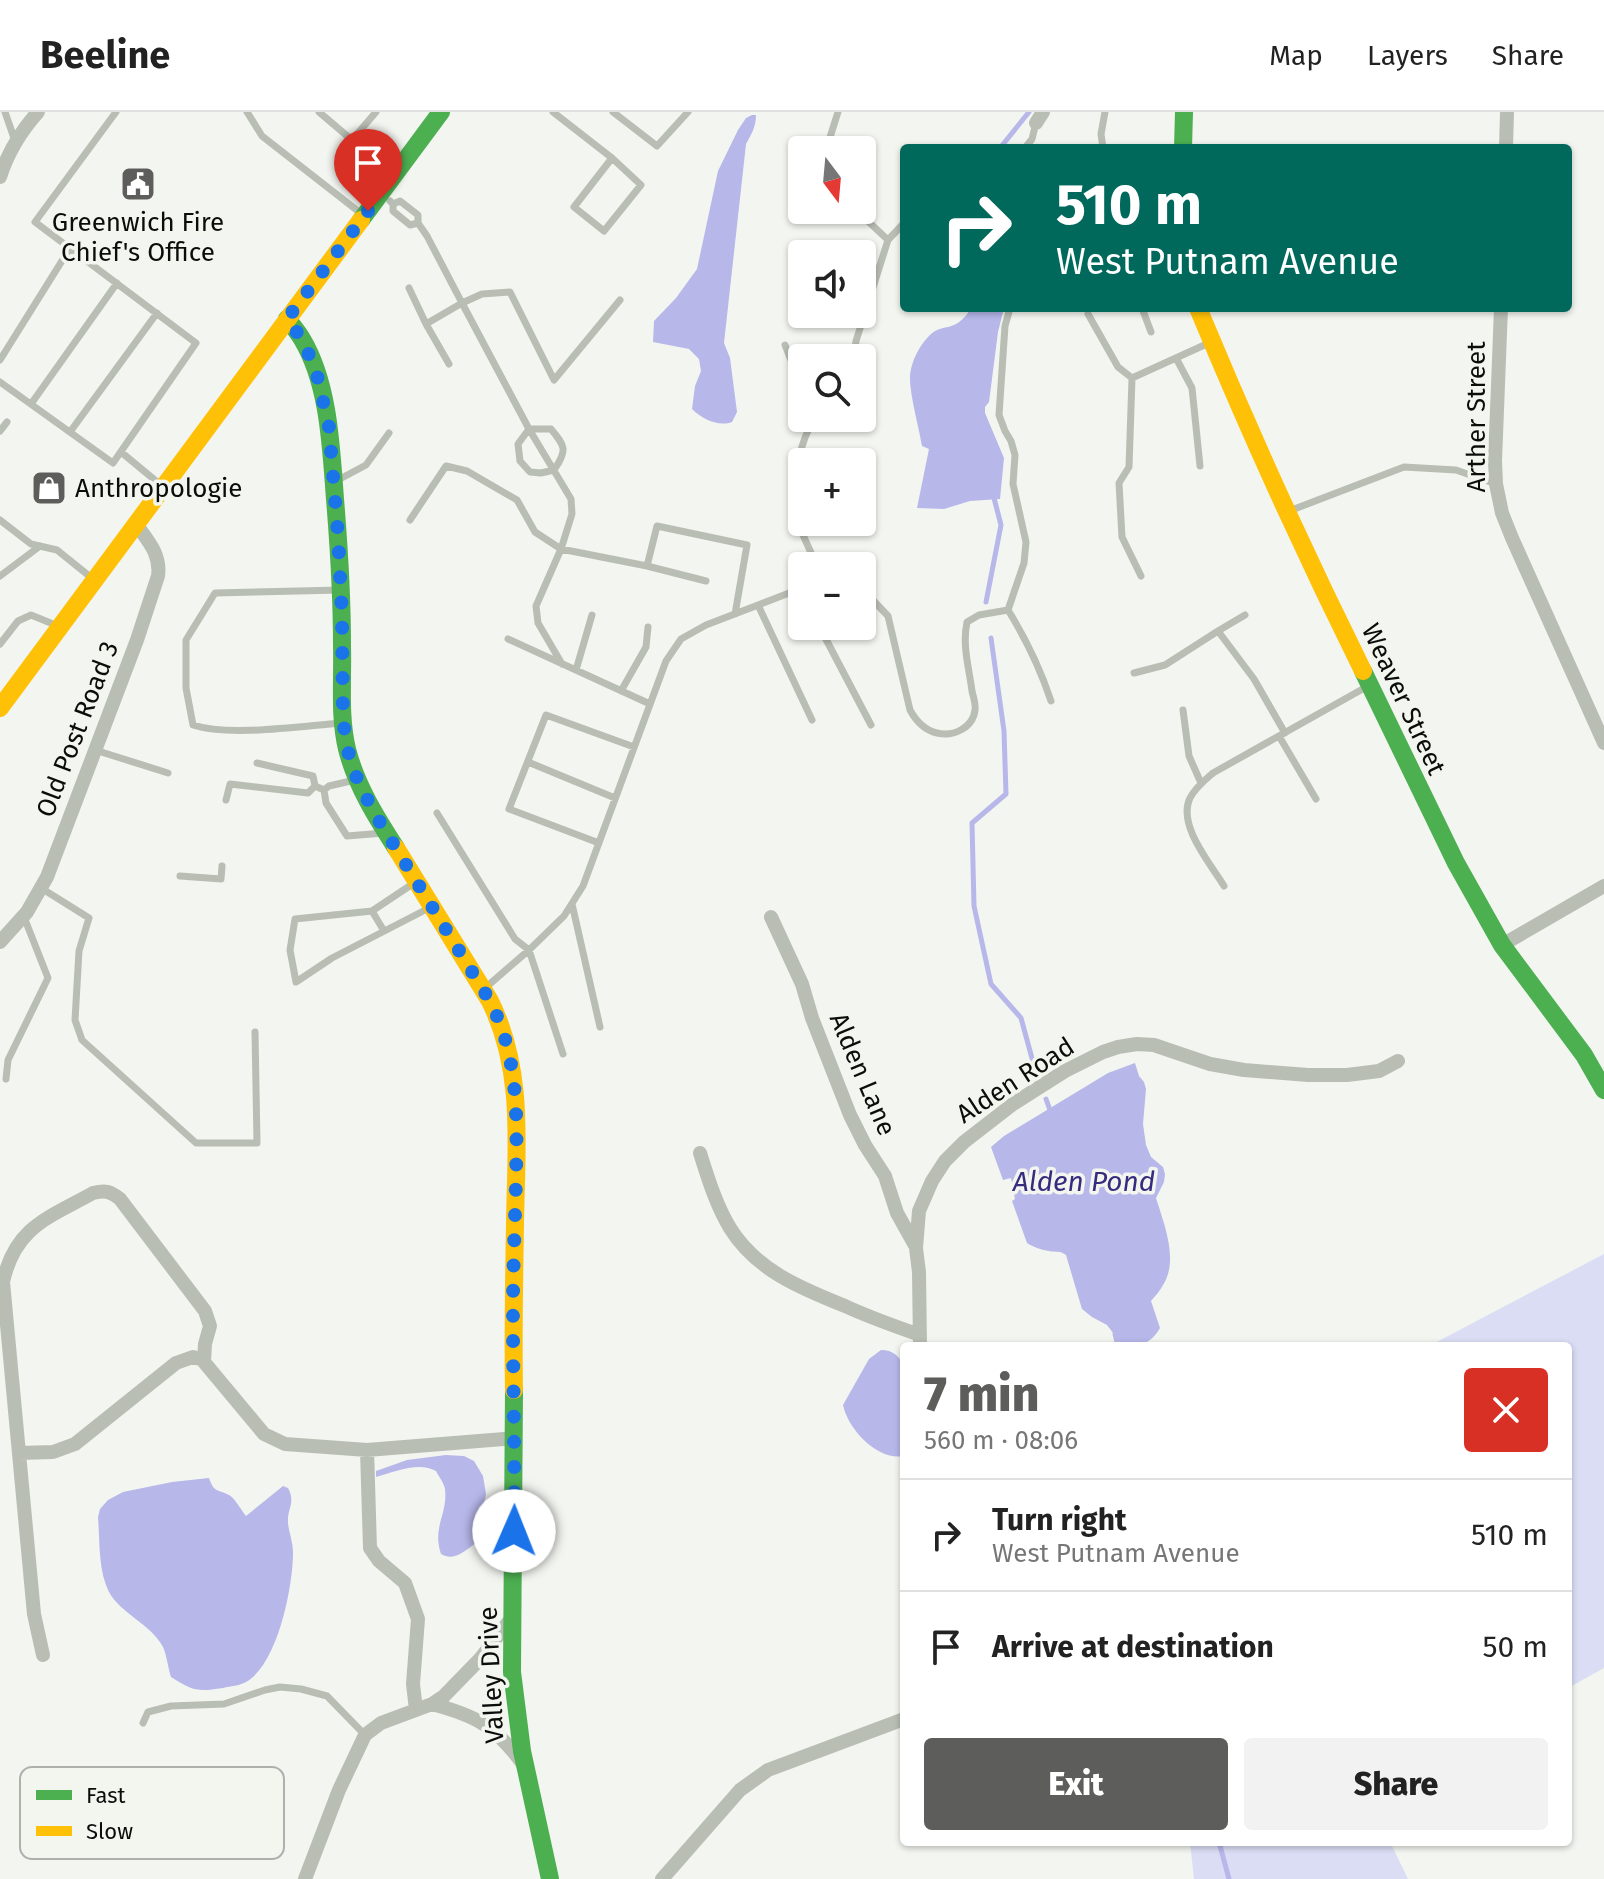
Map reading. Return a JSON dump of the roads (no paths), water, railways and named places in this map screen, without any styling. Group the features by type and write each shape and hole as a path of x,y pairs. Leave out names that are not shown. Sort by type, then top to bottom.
{"street":[{"path":"0,177 15,141 38,112"},
{"path":"0,708 364,217 387,199 396,173 441,112"},
{"path":"1183,144 1184,112"},
{"path":"1506,144 1507,112"},
{"name":"Weaver Street","path":"1200,312 1287,511 1456,863 1502,945 1584,1055 1604,1090"},
{"name":"Arther Street","path":"1501,312 1495,461 1502,513 1604,743"},
{"name":"Valley Drive","path":"287,319 302,339 321,388 329,427 341,590 347,748 358,780 386,833 500,1021 515,1080 512,1672 514,1710 523,1764 550,1879"},
{"name":"Old Post Road 3","path":"0,942 24,917 41,888 137,640 158,576 156,553 136,524"},
{"path":"1502,945 1604,886"},
{"name":"Alden Lane","path":"771,917 802,984 850,1115 885,1176 897,1213 916,1248"},
{"name":"Alden Road","path":"920,1340 916,1248 919,1211 932,1181 964,1142 1013,1104 1065,1071 1103,1052 1128,1045 1154,1045 1210,1064 1244,1070 1308,1075 1379,1071 1398,1061"},
{"path":"700,1153 730,1228 767,1269 801,1289 920,1340"},
{"path":"43,1655 34,1614 3,1282 7,1263 29,1230 93,1193 111,1191 120,1199 205,1311 210,1326 204,1362 264,1434 285,1444 367,1450 515,1438"},
{"path":"19,1453 53,1452 75,1444 176,1363 193,1357 204,1360"},
{"path":"367,1450 370,1548 379,1561 405,1583 418,1619 413,1684 416,1710"},
{"path":"305,1879 339,1790 365,1735 381,1723 432,1704 444,1696 480,1659 513,1616"},
{"path":"432,1704 487,1725 505,1740 523,1764"},
{"path":"662,1879 740,1790 768,1770 900,1720"}],"lane":[{"path":"5,112 15,141"},
{"path":"0,382 113,463 196,343 35,222 116,112"},
{"path":"247,112 262,136 364,217"},
{"path":"319,112 396,173"},
{"path":"352,140 376,112"},
{"path":"553,112 612,158 641,185 604,231 574,207 612,158"},
{"path":"613,112 657,146 688,112"},
{"path":"830,136 838,112"},
{"path":"1102,144 1105,112"},
{"path":"1030,144 1040,117"},
{"path":"387,199 393,211 410,225 418,223"},
{"path":"387,199 400,201 418,215 418,223 529,429 571,499 572,514 561,549 536,606 538,623 562,664"},
{"path":"871,224 888,240"},
{"path":"856,344 888,240 900,227"},
{"path":"0,360 70,248"},
{"path":"31,404 117,283"},
{"path":"409,288 449,364"},
{"path":"426,324 482,294 510,292 554,380 620,300"},
{"path":"1008,610 1024,563 1026,542 1013,484 1015,455 999,415 1005,326 1009,312"},
{"path":"1144,312 1151,332"},
{"path":"70,432 157,313"},
{"path":"1088,314 1118,367 1132,378"},
{"path":"1132,378 1211,342"},
{"path":"785,345 788,352"},
{"path":"1176,358 1192,388 1200,466"},
{"path":"1132,378 1129,467 1119,483 1122,537 1141,576"},
{"path":"0,431 7,422"},
{"path":"529,429 551,429 563,444 563,457 554,470 530,472 520,461 518,444 529,429"},
{"path":"806,432 797,462 797,501 803,535 811,552"},
{"path":"334,483 366,465 389,433"},
{"path":"121,452 163,487"},
{"path":"410,520 446,466 467,471 517,500 535,532 561,549 706,581"},
{"path":"1287,511 1404,467 1456,470 1496,484"},
{"path":"0,520 31,544 57,550 95,580"},
{"path":"647,566 657,526 747,545 735,614"},
{"path":"0,576 40,546"},
{"path":"341,590 215,593 186,640 186,688 193,725 207,729 344,723"},
{"path":"483,989 564,916 583,886 666,661 681,639 706,625 788,595"},
{"path":"876,603 888,616 915,720 928,731 942,735 964,729 971,722 975,709 964,638 967,622 979,615 1008,610"},
{"path":"758,605 812,720"},
{"path":"1008,610 1026,638 1051,701"},
{"path":"0,644 18,621 31,615 61,626"},
{"path":"576,670 592,615"},
{"path":"1134,673 1165,665 1245,615"},
{"path":"621,691 646,647 648,627"},
{"path":"1218,631 1254,679 1316,799"},
{"path":"508,639 650,704"},
{"path":"826,640 871,725"},
{"path":"1224,886 1191,833 1188,823 1190,798 1213,773 1370,685"},
{"path":"1183,710 1189,756 1201,783"},
{"path":"599,843 509,809 546,715 634,747"},
{"path":"95,750 168,773"},
{"path":"528,762 615,798"},
{"path":"257,763 313,776 315,786"},
{"path":"324,790 329,786 358,780"},
{"path":"226,800 230,784 308,793 315,786"},
{"path":"315,786 324,790"},
{"path":"324,790 326,803 347,836 386,833"},
{"path":"437,813 515,939 529,950 563,1054"},
{"path":"180,876 221,879 222,866"},
{"path":"416,882 372,911 295,919 290,950 296,982 332,958 431,906"},
{"path":"41,888 89,918 79,951 77,979 75,1020 82,1040 196,1143 257,1143 255,1032"},
{"path":"572,904 600,1027"},
{"path":"372,911 384,931"},
{"path":"6,1079 8,1060 48,978 24,917"},
{"path":"143,1723 148,1712 171,1706 224,1704 280,1687 327,1696 365,1735"}],"water":[{"path":"752,115 756,115 756,119 746,144 724,343 730,358 737,412 732,422 716,423 692,409 701,371 699,359 689,349 653,342 654,321 697,269 718,171 738,130"},
{"path":"1003,312 989,402 985,407 1004,458 1000,499 970,501 944,509 917,508 929,449 922,446 910,385 912,366 927,338 936,331 953,326 968,313"},
{"name":"Alden Pond","path":"1135,1063 1146,1089 1143,1124 1146,1145 1165,1174 1156,1198 1166,1230 1170,1265 1163,1285 1151,1301 1160,1328 1146,1342 1120,1342 1107,1325 1082,1309 1066,1255 1027,1243 1012,1201 1015,1199 1011,1178 1003,1180 991,1147 1108,1073"},
{"path":"881,1350 889,1351 900,1359 900,1456 884,1454 865,1441 851,1424 843,1405 869,1359"},
{"path":"464,1456 474,1461 483,1476 486,1494 477,1542 451,1557 441,1554 439,1544 445,1489 436,1471 414,1467 376,1477 376,1471 407,1460"},
{"path":"209,1478 215,1488 236,1501 246,1516 283,1486 288,1488 291,1502 288,1523 293,1553 287,1604 267,1659 257,1673 243,1683 201,1690 190,1688 171,1677 158,1639 121,1607 109,1592 101,1565 98,1517 108,1500 123,1492"}],"waterway":[{"path":"1003,144 1029,112"},
{"path":"986,602 1001,525 994,498"},
{"path":"991,638 1004,731 1006,794 972,823 974,906 991,984 1021,1018 1036,1073"},
{"path":"1046,1099 1051,1113"},
{"path":"1115,1334 1117,1342"},
{"path":"1220,1846 1229,1879"}],"place":[{"name":"Greenwich Fire Chief's Office","path":"138,184"},
{"name":"Anthropologie","path":"49,488"}]}
